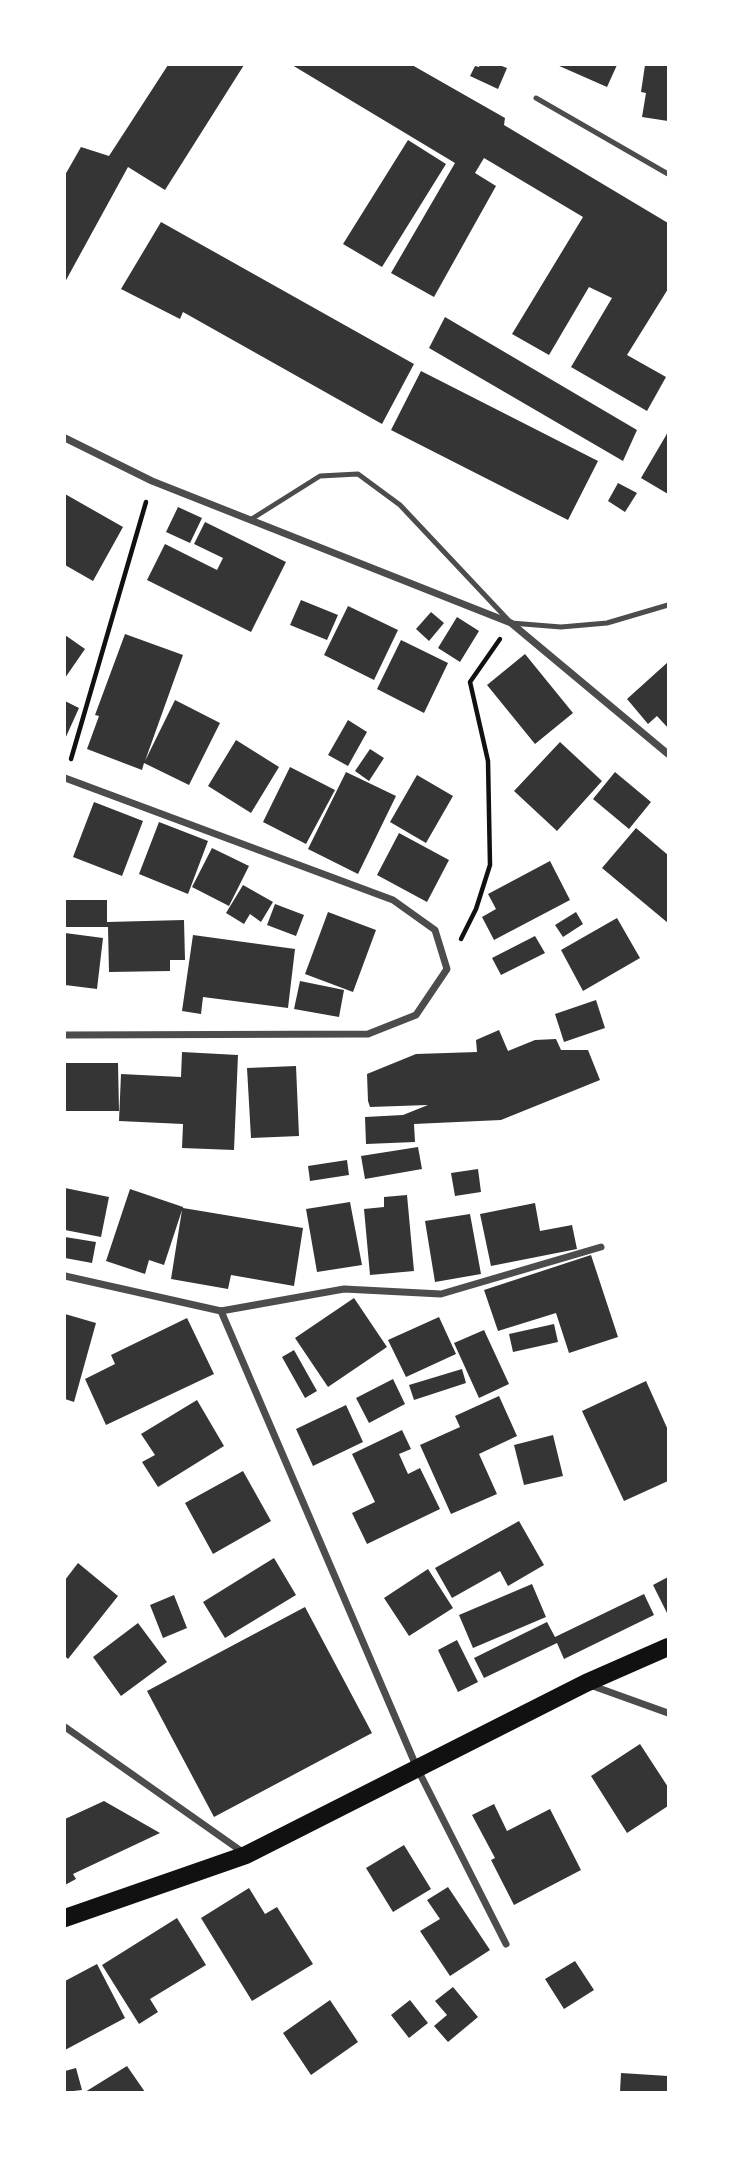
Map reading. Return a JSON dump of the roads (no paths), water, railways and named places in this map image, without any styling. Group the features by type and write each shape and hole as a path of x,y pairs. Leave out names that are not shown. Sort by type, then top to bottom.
{"main road":[{"path":"65,1918 246,1855 586,1683 668,1647"}],"street":[{"path":"65,438 152,481 511,623 668,754"},
{"path":"65,778 393,900 435,930 447,969 416,1015 368,1034 65,1035"},
{"path":"65,1276 220,1311 344,1289 441,1294 601,1247"},
{"path":"220,1311 417,1768 506,1944"},
{"path":"586,1683 668,1713"},
{"path":"65,1727 246,1855"}],"lane":[{"path":"536,98 668,174"},
{"path":"250,520 320,476 359,474 400,505 511,623 561,627 607,623 668,605"}]}
